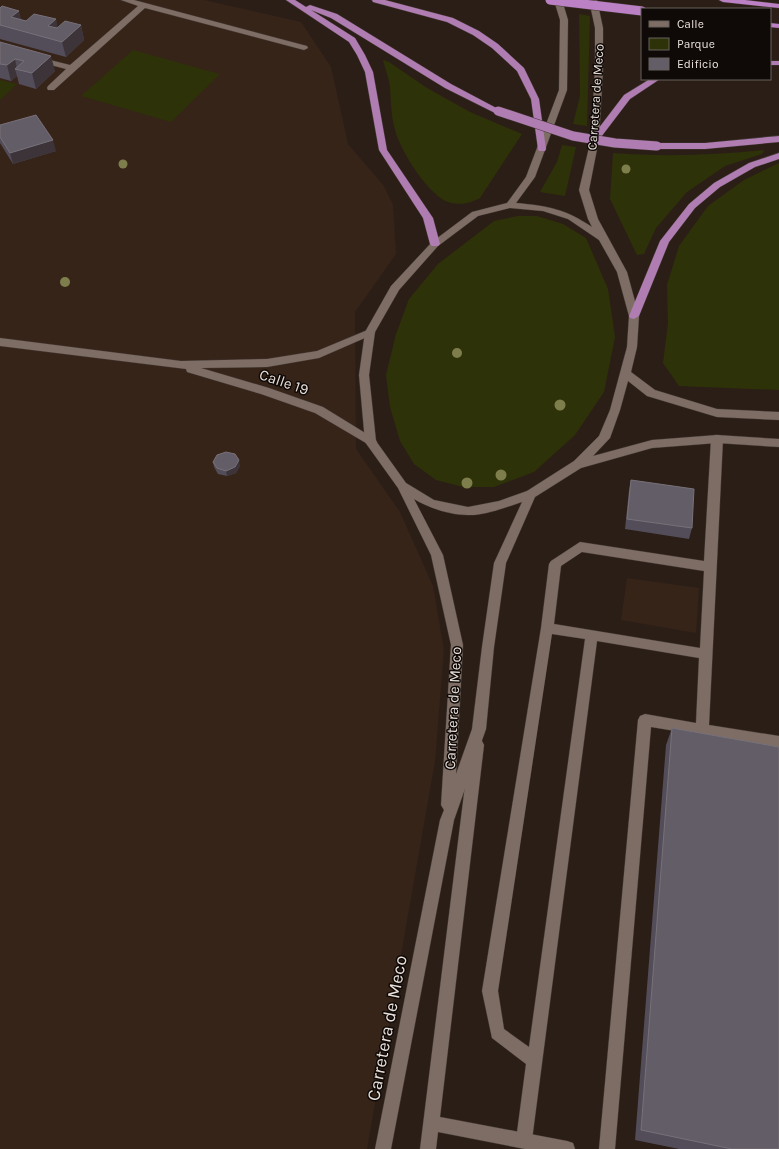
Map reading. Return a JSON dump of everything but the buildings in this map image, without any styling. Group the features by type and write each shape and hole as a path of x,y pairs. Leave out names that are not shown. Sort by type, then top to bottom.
{"highway":[{"path":"291,0 334,16 448,86 498,112 573,136 615,143 657,146 705,146 779,139"},
{"path":"291,0 352,40 361,55 368,72 383,150 428,218 434,244"},
{"path":"376,0 450,20 476,32 495,46 522,70 535,99 542,149"},
{"path":"550,0 641,11"},
{"path":"723,0 779,6"},
{"path":"595,139 627,97 654,80"},
{"path":"634,316 665,241 692,206 718,185 752,165 779,156"}],"street":[{"path":"125,0 304,48"},
{"path":"510,205 530,177 542,149 563,90 564,20 558,0"},
{"name":"Carretera de Meco","path":"578,464 604,438 615,410 632,347 634,316 622,272 593,219 584,190 595,139 599,28 593,0"},
{"path":"51,88 144,5"},
{"path":"29,56 72,68"},
{"path":"603,238 571,216 544,208 510,205 475,214 434,244 395,288 370,332 364,374 371,442 402,486 431,504 468,511 500,505 530,494 578,464 652,444 717,439 779,443"},
{"name":"Calle 19","path":"181,366 267,363 319,354 370,332"},
{"name":"Calle 19","path":"0,342 181,366 265,391 319,410 348,426 371,442"},
{"path":"625,373 652,393 717,413 779,416"},
{"path":"702,730 717,439"},
{"name":"Carretera de Meco","path":"383,1149 447,820 457,645 437,555 402,486"},
{"name":"Carretera de Meco","path":"447,820 479,729 488,647 500,563 530,494"},
{"path":"534,1060 497,1033 490,991 547,628 555,564 580,547 710,567"},
{"path":"547,628 706,654"},
{"path":"524,1140 592,635"},
{"path":"607,1149 645,720 779,742"},
{"path":"428,1149 479,729"},
{"path":"432,1123 567,1149"}],"shaded area":[{"path":"0,0 204,0 301,22 331,67 348,144 384,186 393,205 396,254 355,312 356,449 400,512 433,586 444,650 435,761 367,1149 0,1149"},
{"path":"627,578 699,588 696,633 621,620"}],"green space":[{"path":"579,14 590,16 587,126 573,124 580,96"},
{"path":"133,50 220,74 171,122 81,96"},
{"path":"383,60 389,62 427,88 470,112 522,134 480,198 461,204 447,202 435,193 420,176 406,156 394,126 389,84"},
{"path":"0,80 17,84 0,100"},
{"path":"562,145 576,147 565,196 540,192 557,162"},
{"path":"764,150 762,154 725,166 687,192 656,228 644,254 637,255 610,199 613,153 689,155"},
{"path":"779,163 779,390 679,386 663,363 668,323 667,285 679,246 708,206 744,180"},
{"path":"518,216 537,216 563,224 586,238 608,289 615,337 604,392 575,435 534,472 494,487 463,487 436,480 414,464 400,441 390,407 386,375 396,334 409,299 438,264 494,221"}]}
